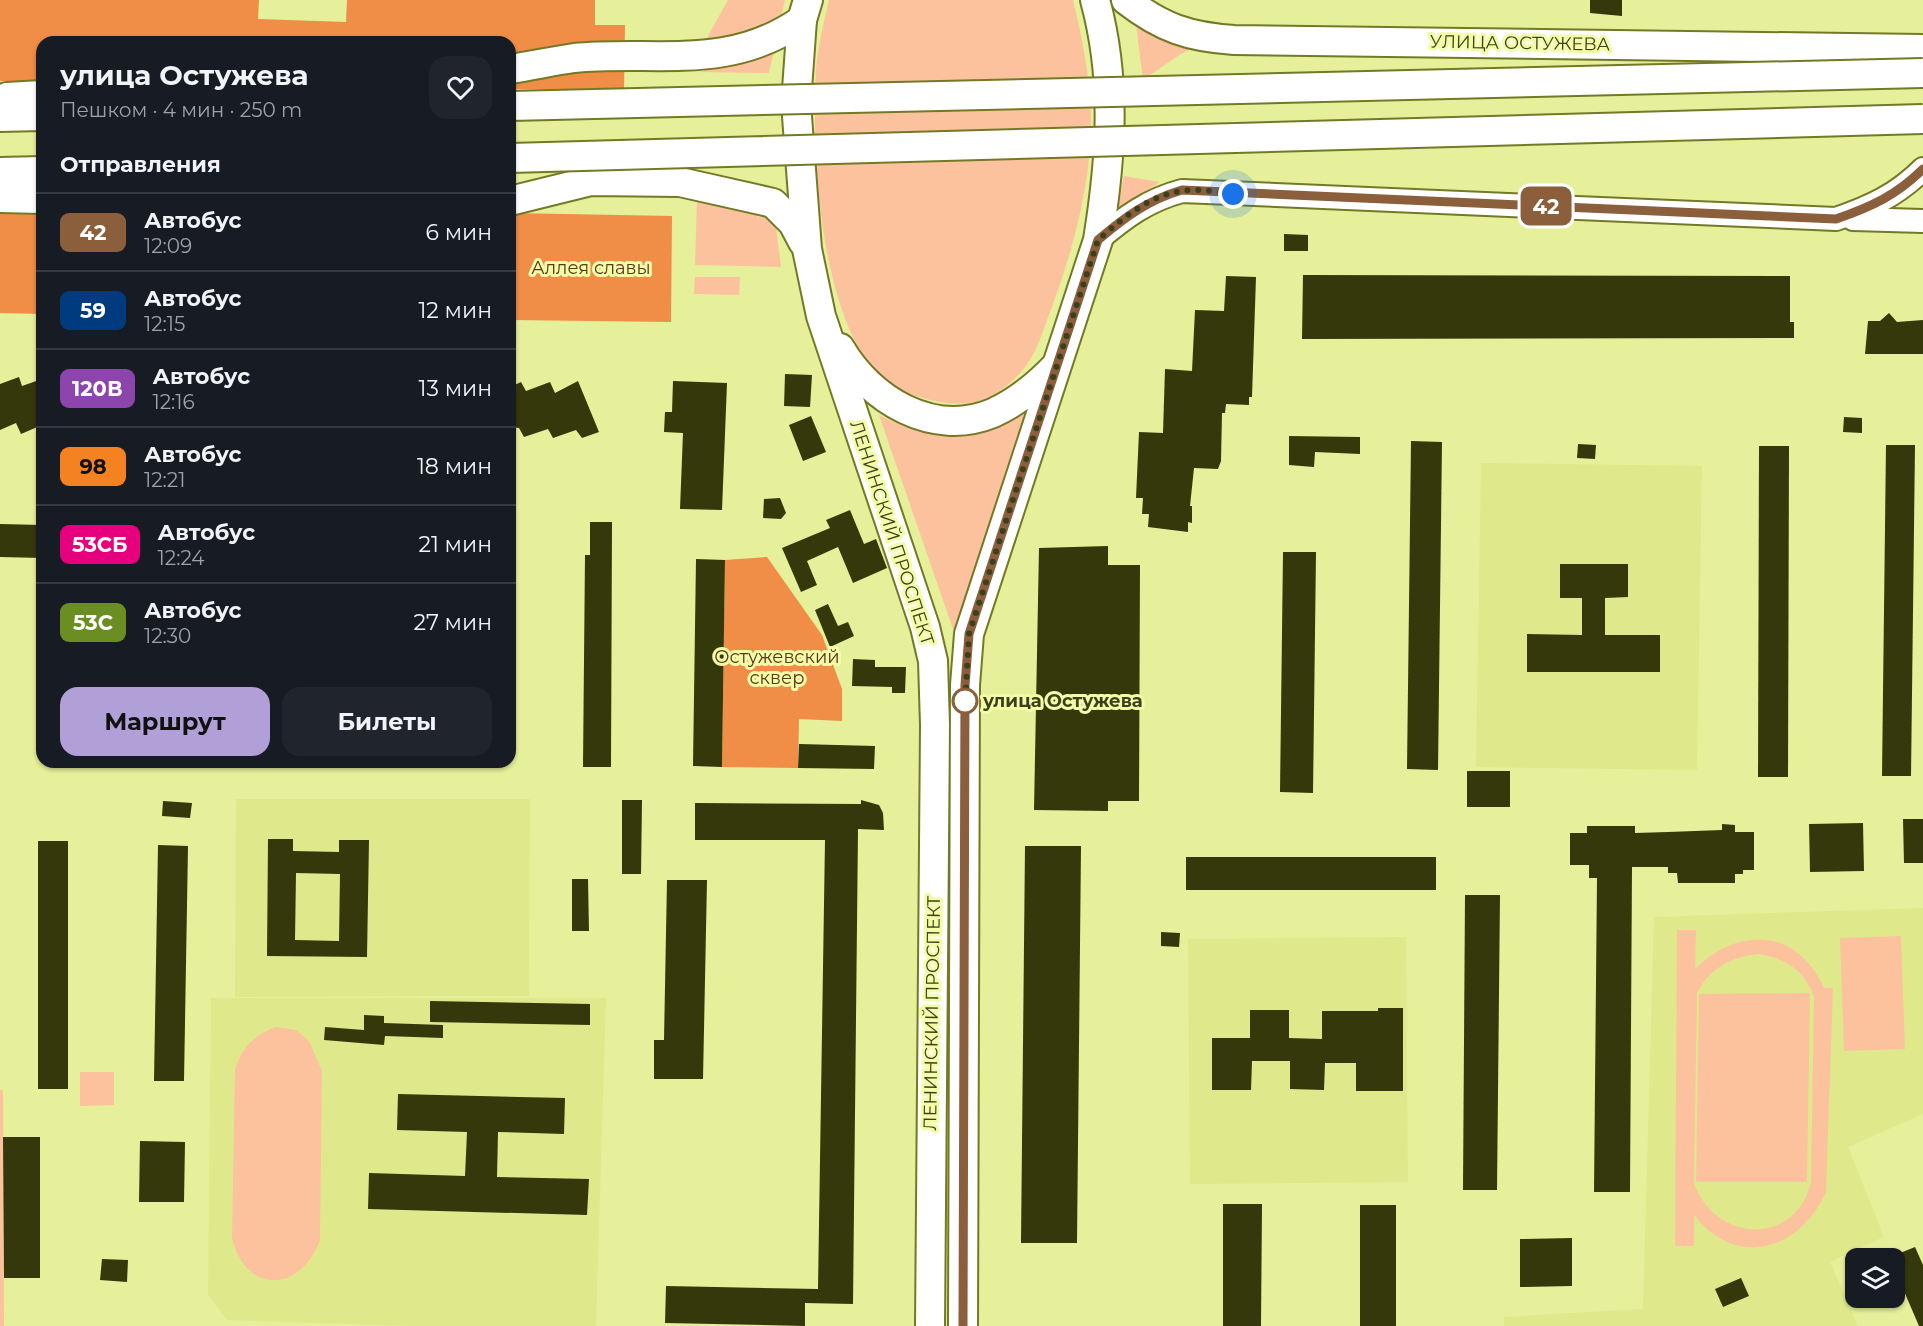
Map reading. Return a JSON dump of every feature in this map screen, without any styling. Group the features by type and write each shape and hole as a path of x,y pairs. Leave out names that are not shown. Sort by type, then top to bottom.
{"main road":[{"name":"ЛЕНИНСКИЙ ПРОСПЕКТ","path":"963,1326 965,685 969,634 1098,240 1108,175 1112,102 1095,0"},
{"name":"УЛИЦА ОСТУЖЕВА","path":"1126,0 1147,16 1174,30 1234,40 1923,49"},
{"name":"ЛЕНИНСКИЙ ПРОСПЕКТ","path":"805,10 796,103 807,249 821,315 925,627 933,661 935,714 930,1326"},
{"path":"516,68 574,58 694,57 721,53 765,40 805,10"},
{"path":"516,106 1923,73"},
{"path":"0,100 7,97 36,95"},
{"path":"0,117 36,117"},
{"path":"516,158 1923,119"},
{"path":"0,172 36,171"},
{"path":"516,200 591,181 680,182 774,203 793,223 807,249"},
{"path":"0,198 36,199"},
{"path":"821,315 849,363 871,387 892,404 926,417 963,419 991,413 1026,393 1057,365"}],"street":[{"path":"1836,219 1875,206 1905,187 1923,169"},
{"path":"1098,240 1131,212 1162,196 1182,190 1923,221"}],"shaded area":[{"path":"728,0 785,0 769,73 696,72 705,71 702,47"},
{"path":"829,0 1073,0 1085,57 1091,116 1088,166 1080,216 1058,289 1033,354 1021,372 1008,384 980,401 957,404 942,402 898,390 872,367 851,333 836,291 825,243 819,194 816,147 816,69"},
{"path":"1136,24 1197,46 1179,55 1143,80"},
{"path":"1124,176 1160,182 1118,209"},
{"path":"697,200 754,213 758,217 767,215 773,203 781,267 695,265"},
{"path":"695,277 740,277 739,295 694,294"},
{"path":"1029,412 954,632 879,415 919,431 954,435 989,428"},
{"path":"1481,463 1702,466 1697,770 1476,767"},
{"path":"236,799 530,799 529,996 235,997"},
{"path":"1923,908 1923,1114 1848,1147 1884,1237 1860,1248 1845,1248 1845,1255 1830,1262 1845,1296 1845,1308 1850,1308 1858,1326 1504,1326 1504,1317 1643,1309 1654,917"},
{"path":"1677,930 1696,930 1695,969 1712,955 1730,945 1748,940 1766,940 1783,944 1798,954 1812,968 1824,988 1833,988 1826,1192 1815,1212 1800,1228 1784,1239 1766,1246 1748,1247 1729,1243 1711,1232 1694,1215 1694,1246 1675,1246","holes":["1760,954 1778,959 1800,973 1814,997 1811,1182 1803,1203 1789,1218 1773,1227 1755,1229 1736,1226 1719,1217 1704,1203 1694,1183 1697,993 1708,977 1723,965 1740,957"]},
{"path":"1901,936 1905,1049 1844,1051 1840,938"},
{"path":"1406,937 1408,1182 1190,1184 1188,939"},
{"path":"1810,993 1807,1182 1696,1182 1699,994"},
{"path":"211,998 606,998 596,1326 412,1326 227,1320 208,1295"},
{"path":"276,1027 296,1030 309,1041 322,1071 320,1240 311,1257 300,1270 287,1278 274,1280 261,1278 249,1270 239,1257 232,1238 235,1069 245,1048 255,1038"},
{"path":"80,1072 114,1072 114,1105 80,1106"},
{"path":"0,1090 3,1090 4,1326 0,1326"}],"green space":[{"path":"0,0 259,0 258,19 346,22 347,0 595,0 595,25 625,25 624,91 516,89 516,36 36,36 36,81 0,81"},
{"path":"0,207 36,207 36,314 0,313"},
{"name":"Аллея славы","path":"516,213 672,216 671,322 516,320"},
{"name":"Остужевский сквер","path":"767,557 822,635 842,689 842,721 799,719 798,768 722,767 725,560"}],"building":[{"path":"1590,0 1622,0 1622,16 1590,13"},
{"path":"1284,234 1308,235 1308,251 1284,251"},
{"path":"1303,275 1790,276 1790,322 1794,322 1794,338 1302,339"},
{"path":"1226,276 1256,277 1252,397 1249,397 1249,405 1226,404 1225,413 1222,413 1221,461 1218,469 1194,468 1190,506 1192,506 1192,523 1188,522 1188,532 1148,527 1149,514 1142,514 1143,498 1136,498 1139,432 1163,433 1165,369 1192,371 1195,310 1224,311"},
{"path":"1889,313 1897,322 1923,320 1923,354 1865,354 1868,321 1880,321"},
{"path":"785,374 812,375 810,407 784,406"},
{"path":"19,377 22,386 36,381 36,428 21,434 16,423 0,430 0,384"},
{"path":"578,381 599,432 582,438 576,430 553,438 548,429 524,437 519,428 516,428 516,384 521,382 526,391 550,382 555,393"},
{"path":"673,381 727,383 722,510 680,509 683,433 664,432 665,412 672,412"},
{"path":"811,416 826,452 803,461 789,425"},
{"path":"1844,417 1862,418 1862,433 1843,432"},
{"path":"1289,436 1360,437 1360,454 1315,452 1314,467 1289,465"},
{"path":"1411,441 1442,442 1438,770 1407,769"},
{"path":"1578,444 1596,445 1595,459 1577,458"},
{"path":"1886,445 1915,445 1911,776 1882,776"},
{"path":"1759,446 1789,446 1788,777 1758,777"},
{"path":"780,498 786,513 781,519 763,518 764,499"},
{"path":"850,510 864,544 876,539 887,568 853,583 838,547 807,561 817,585 801,592 782,548 830,528 826,520"},
{"path":"590,522 612,522 611,767 583,767 585,555 590,555"},
{"path":"0,524 36,525 36,558 0,557"},
{"path":"1108,546 1108,565 1140,565 1139,801 1108,801 1108,811 1034,810 1039,548"},
{"path":"1283,552 1316,552 1313,793 1280,792"},
{"path":"696,559 725,560 722,767 693,766"},
{"path":"1560,564 1628,564 1628,597 1605,598 1605,635 1660,635 1660,672 1527,672 1527,634 1582,635 1582,598 1560,598"},
{"path":"828,604 838,626 848,622 854,636 830,647 815,610"},
{"path":"853,659 875,660 875,667 906,667 905,693 892,693 892,687 852,686"},
{"path":"799,744 875,746 874,769 798,768"},
{"path":"1467,771 1510,771 1510,807 1467,807"},
{"path":"622,800 642,800 641,874 622,874"},
{"path":"861,800 879,805 883,813 884,830 858,829 853,1304 805,1303 805,1326 665,1323 666,1286 818,1289 825,840 695,840 695,803 861,804"},
{"path":"163,801 192,803 190,818 162,816"},
{"path":"1903,819 1923,819 1923,863 1904,863"},
{"path":"1863,823 1864,871 1810,872 1809,824"},
{"path":"1722,824 1735,825 1735,832 1754,832 1754,870 1743,870 1743,874 1735,874 1735,883 1678,883 1677,873 1668,873 1668,867 1632,867 1630,1192 1594,1192 1597,878 1589,878 1589,865 1570,865 1570,833 1587,833 1587,826 1635,826 1635,833 1722,830"},
{"path":"268,839 293,839 293,851 339,852 339,840 369,840 367,957 267,956","holes":["296,873 340,874 339,941 295,940"]},
{"path":"38,841 68,841 68,1089 38,1089"},
{"path":"158,845 188,846 184,1081 154,1081"},
{"path":"1025,846 1081,846 1077,1243 1021,1243"},
{"path":"1186,857 1436,857 1436,890 1186,890"},
{"path":"572,879 588,879 589,931 572,931"},
{"path":"667,880 707,880 703,1079 654,1079 654,1040 664,1040"},
{"path":"1465,895 1500,895 1497,1190 1463,1190"},
{"path":"1161,932 1180,933 1179,947 1161,946"},
{"path":"430,1001 590,1004 590,1025 430,1022"},
{"path":"1378,1008 1403,1008 1403,1091 1356,1091 1356,1063 1325,1063 1324,1090 1290,1089 1290,1061 1252,1061 1251,1090 1212,1090 1212,1038 1250,1038 1250,1010 1289,1010 1289,1038 1322,1039 1322,1011 1378,1011"},
{"path":"364,1015 384,1016 384,1023 443,1025 443,1038 385,1036 384,1045 324,1040 325,1027 364,1030"},
{"path":"398,1094 565,1098 564,1134 498,1132 497,1177 589,1179 587,1215 368,1209 369,1173 465,1176 467,1132 397,1130"},
{"path":"3,1137 40,1137 40,1278 4,1278"},
{"path":"140,1141 185,1142 184,1202 139,1202"},
{"path":"1223,1204 1262,1204 1261,1326 1223,1326"},
{"path":"1360,1205 1396,1205 1396,1326 1360,1326"},
{"path":"1572,1238 1572,1286 1520,1287 1520,1239"},
{"path":"1915,1247 1923,1265 1923,1326 1919,1326 1905,1294 1905,1251"},
{"path":"102,1259 128,1260 127,1282 100,1280"},
{"path":"1741,1278 1749,1296 1723,1307 1715,1289"}],"bus line":[{"name":"42","path":"963,1326 965,685 969,634 1098,240 1131,212 1148,202 1182,190 1836,219 1875,206 1905,187 1923,169"}],"place":[{"name":"улица Остужева","path":"965,701"}],"route":[{"path":"965,701 965,705 969,634 1098,240 1131,212 1162,196 1182,190 1233,194"}]}
